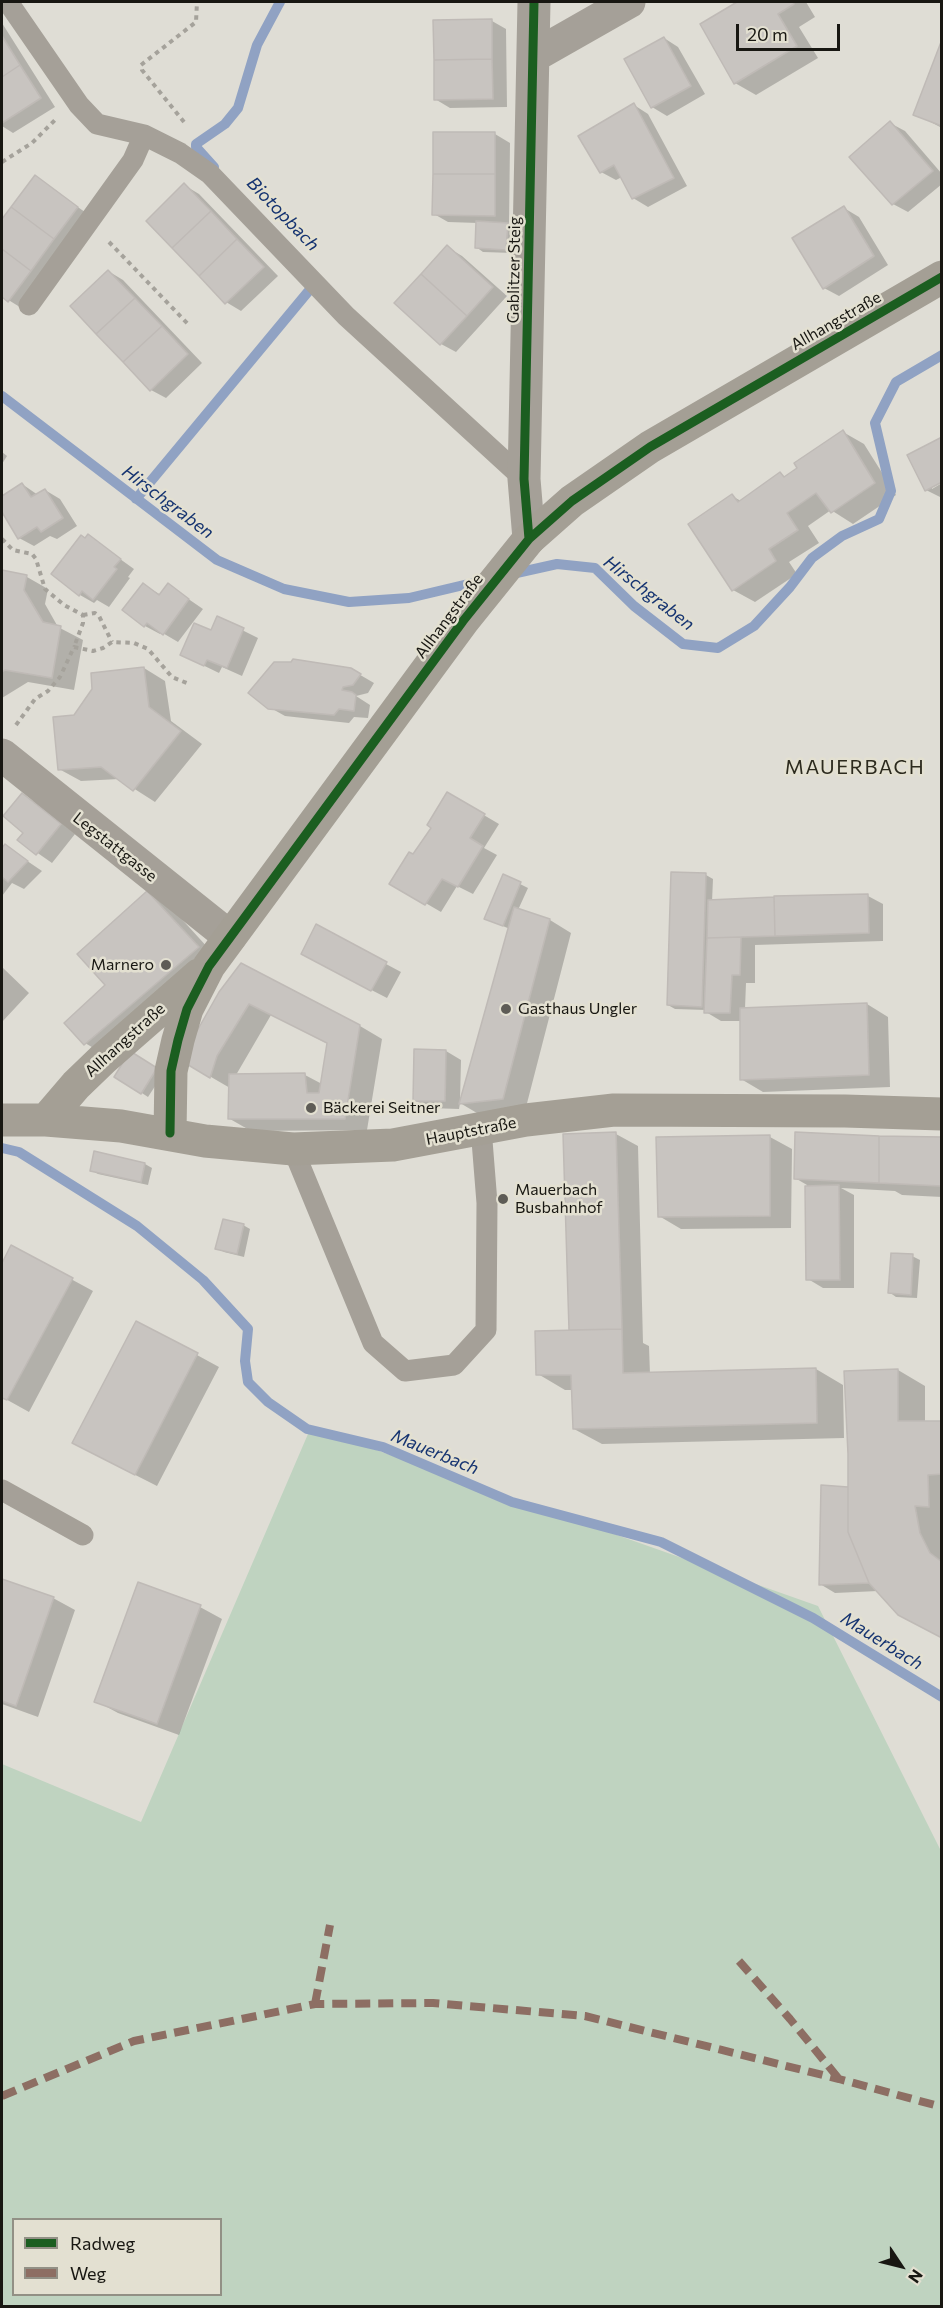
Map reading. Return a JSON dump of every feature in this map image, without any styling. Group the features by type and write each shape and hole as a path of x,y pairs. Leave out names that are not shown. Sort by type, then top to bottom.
{"street":[{"name":"Gablitzer Steig","path":"522,547 534,2"},
{"path":"534,56 629,2"},
{"name":"Allhangstraße","path":"170,1133 171,1071 178,1040 187,1009 209,966 463,621 522,547 572,501 650,447 942,277"},
{"name":"Legstattgasse","path":"8,741 230,937"},
{"name":"Allhangstraße","path":"46,1120 96,1065 209,966"},
{"name":"Hauptstraße","path":"2,1120 46,1120 111,1125 216,1142 293,1149 393,1145 481,1128 614,1110 845,1111 942,1114"}],"lane":[{"path":"8,2 75,100 97,124 144,135 180,153 210,174 346,316 525,479"},
{"path":"28,305 133,160 144,135"},
{"path":"293,1149 374,1343 405,1371 454,1365 486,1330 487,1203 481,1128"},
{"path":"2,1490 83,1535"}],"path":[{"path":"2,162 32,143 75,100"},
{"path":"89,221 188,324"},
{"path":"2,539 13,550 32,554 36,559 45,589 53,597 83,615 95,613 99,616 112,642"},
{"path":"8,741 34,699 48,691 60,677 83,623 83,615"},
{"path":"74,647 93,651 112,642 134,643 148,649 172,677 189,684"}],"green space":[{"path":"311,1427 818,1606 941,1851 941,2306 2,2306 2,1764 141,1822"}],"building":[{"path":"737,2 793,2 794,4 778,14 797,46 734,84 700,24"},
{"path":"492,19 492,59 434,60 433,20"},
{"path":"2,36 20,65 2,77"},
{"path":"664,37 691,86 651,108 624,59"},
{"path":"942,43 942,126 913,115"},
{"path":"492,59 493,99 434,100 434,60"},
{"path":"20,65 41,98 2,123 2,77"},
{"path":"634,103 674,178 632,199 614,165 600,173 578,136"},
{"path":"890,121 933,171 892,205 849,157"},
{"path":"433,132 495,132 495,174 433,174"},
{"path":"433,174 495,174 495,216 432,215"},
{"path":"35,175 78,207 54,239 11,207"},
{"path":"184,183 211,211 172,248 146,221"},
{"path":"844,206 874,256 823,289 792,238"},
{"path":"11,207 54,239 31,271 2,249 2,219"},
{"path":"211,211 237,239 199,276 172,248"},
{"path":"476,221 508,223 506,250 475,248"},
{"path":"237,239 264,267 225,304 199,276"},
{"path":"447,245 493,287 467,316 421,274"},
{"path":"2,249 31,271 8,302 2,297"},
{"path":"108,270 135,298 96,334 70,306"},
{"path":"421,274 467,316 440,345 394,303"},
{"path":"135,298 162,326 123,362 96,334"},
{"path":"162,326 188,354 150,391 123,362"},
{"path":"843,430 875,483 831,513 816,493 787,513 798,530 769,549 776,561 732,591 688,524 732,494 738,502 780,472 784,477 797,468 794,463"},
{"path":"942,437 942,482 925,491 907,455"},
{"path":"22,483 31,497 45,489 63,518 41,532 37,527 18,539 2,512 2,496"},
{"path":"88,534 121,559 114,567 117,569 93,600 82,591 79,596 51,574 81,535 85,538"},
{"path":"2,570 27,575 24,590 43,622 61,626 52,678 5,670 2,672"},
{"path":"143,583 159,595 168,583 189,599 163,635 147,623 144,627 122,610"},
{"path":"217,616 244,628 227,668 207,660 204,666 180,655 194,623 211,630"},
{"path":"293,659 351,668 361,674 353,685 343,687 342,690 356,695 354,711 339,709 334,715 268,709 248,693 274,662 291,662"},
{"path":"144,667 149,707 181,731 133,791 101,767 58,770 53,717 74,715 92,689 91,673"},
{"path":"447,792 485,814 470,838 483,846 458,887 442,879 425,905 389,884 409,852 413,854 431,828 427,825"},
{"path":"22,793 61,824 36,855 17,840 23,833 3,816"},
{"path":"5,844 28,861 8,882 2,877 2,848"},
{"path":"671,872 706,873 702,1007 667,1005"},
{"path":"503,874 521,882 503,926 484,919"},
{"path":"147,891 199,947 84,1045 64,1023 105,985 77,954"},
{"path":"868,894 869,933 775,936 774,896"},
{"path":"774,897 775,936 707,938 708,900"},
{"name":"Gasthaus Ungler","path":"514,907 550,919 503,1099 459,1104"},
{"path":"316,924 387,962 371,991 301,954"},
{"path":"741,937 740,975 732,975 730,1013 704,1013 707,938"},
{"path":"241,963 360,1025 345,1119 228,1119 229,1074 305,1073 307,1093 319,1093 327,1043 249,1004 217,1056 210,1078 185,1063 193,1038 219,992"},
{"path":"867,1003 869,1075 740,1080 740,1008"},
{"path":"414,1049 446,1050 445,1101 413,1101"},
{"path":"130,1051 157,1068 141,1094 114,1077"},
{"path":"616,1132 622,1329 569,1330 563,1134"},
{"path":"795,1132 879,1136 879,1183 794,1179"},
{"path":"770,1135 770,1216 658,1217 656,1137"},
{"path":"879,1136 942,1137 942,1186 879,1183"},
{"path":"94,1151 145,1163 141,1182 90,1171"},
{"path":"839,1185 840,1280 806,1280 805,1186"},
{"path":"223,1219 244,1224 237,1254 215,1249"},
{"path":"11,1245 73,1278 7,1400 2,1398 2,1263"},
{"path":"891,1253 913,1254 911,1295 888,1293"},
{"path":"136,1321 198,1353 135,1475 72,1443"},
{"path":"622,1329 623,1373 816,1368 817,1423 573,1429 571,1375 536,1375 535,1331"},
{"path":"898,1369 898,1421 942,1421 942,1474 928,1475 929,1507 915,1506 920,1533 930,1553 942,1562 942,1638 898,1615 869,1583 848,1532 848,1454 844,1371"},
{"path":"821,1485 848,1487 848,1532 869,1583 819,1585"},
{"path":"2,1579 54,1597 16,1706 2,1701"},
{"path":"138,1582 201,1605 157,1724 94,1702"}],"waterway":[{"name":"Biotopbach","path":"214,167 196,147 196,144 225,124 238,108 257,45 280,2"},
{"name":"Biotopbach","path":"136,499 312,287 313,279"},
{"name":"Hirschgraben","path":"512,574 557,564 595,568 634,606 683,644 718,648 754,626 790,587 812,558 842,536 879,519 891,491 875,423 896,382 942,355"},
{"name":"Hirschgraben","path":"2,396 217,560 284,589 349,602 409,598 485,580"},
{"name":"Mauerbach","path":"2,1148 19,1152 137,1226 203,1280 248,1329 245,1361 248,1382 268,1402 307,1429 383,1447 512,1502 661,1542 813,1618 942,1697"}],"marked path":[{"path":"315,2004 330,1925"},
{"path":"739,1961 839,2079"},
{"path":"2,2096 134,2041 315,2004 433,2003 585,2016 942,2107"}],"cycle path":[{"path":"529,539 524,479 534,2"},
{"path":"170,1133 171,1071 178,1040 187,1009 209,966 463,621 529,539 572,501 650,447 942,277"}],"place":[{"name":"Marnero","path":"166,965"},
{"name":"Gasthaus Ungler","path":"506,1009"},
{"name":"Bäckerei Seitner","path":"311,1108"},
{"name":"Mauerbach Busbahnhof","path":"503,1199"}],"district":[{"name":"MAUERBACH","path":"855,767"}]}
